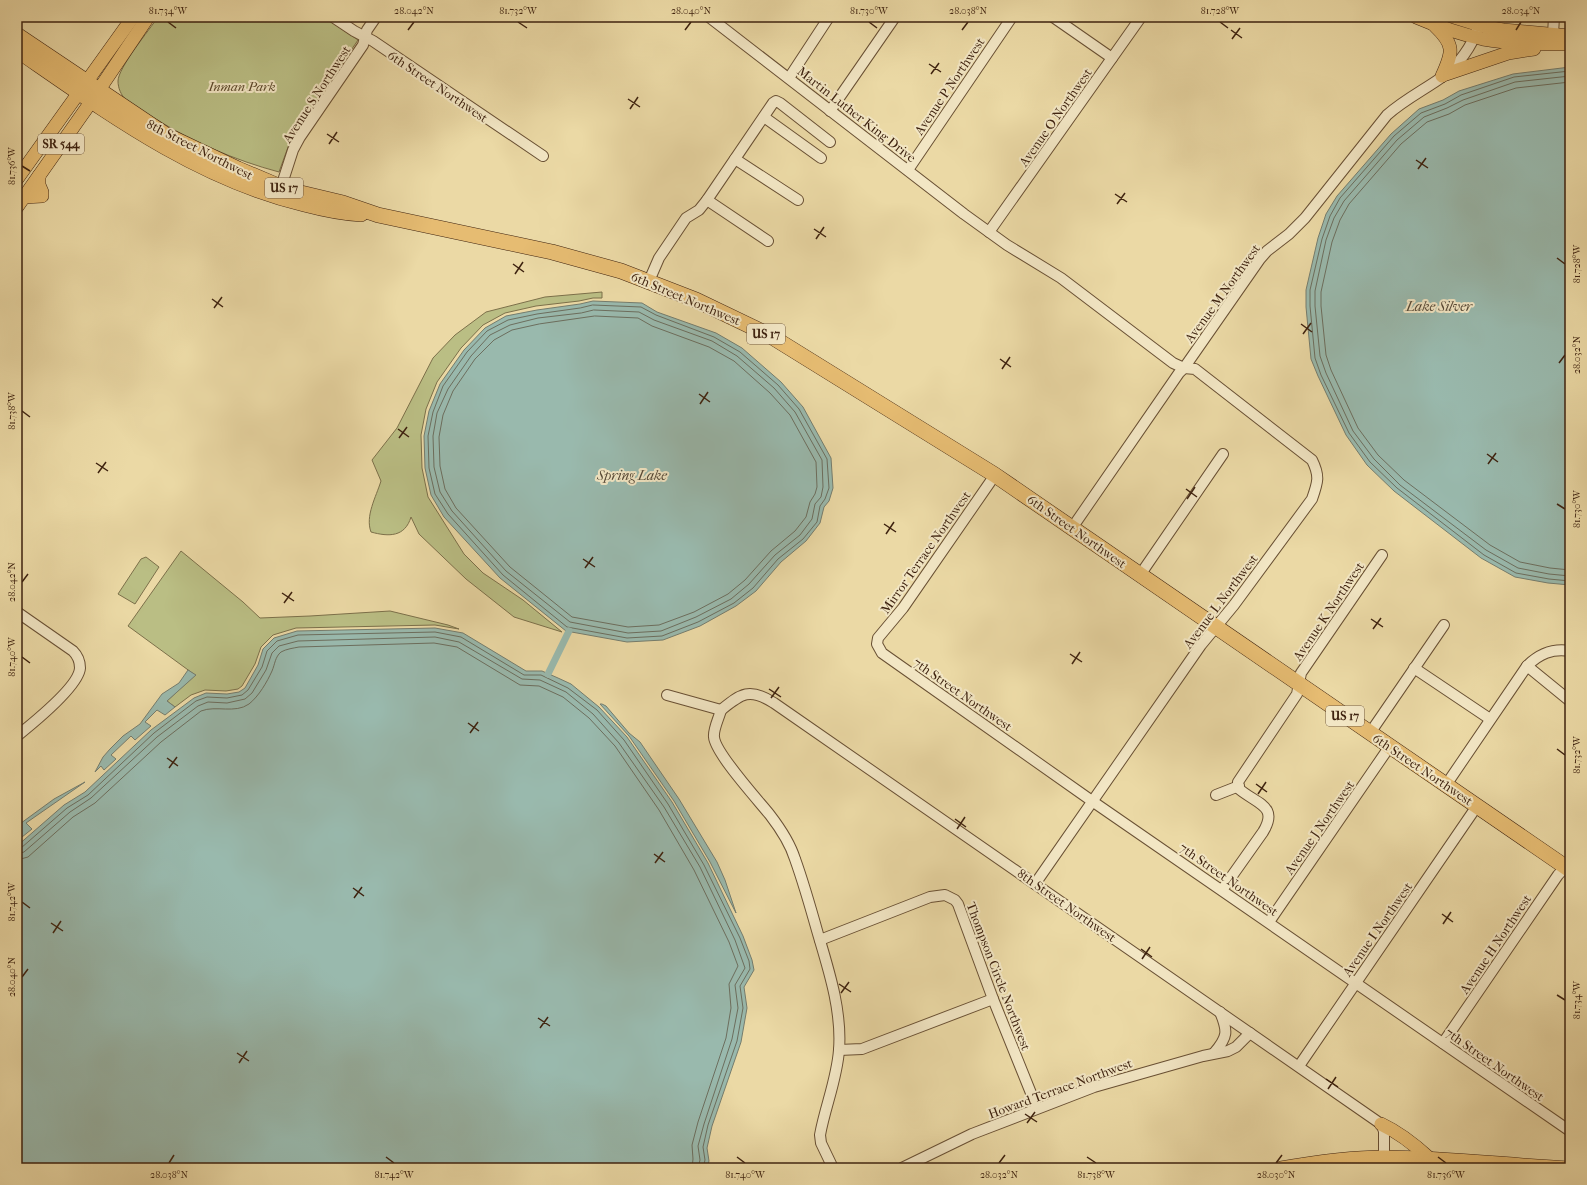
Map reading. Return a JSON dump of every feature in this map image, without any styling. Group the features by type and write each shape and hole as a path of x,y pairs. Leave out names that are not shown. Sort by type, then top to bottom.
{"highway":[{"name":"8th Street Northwest","path":"17,35 148,138 219,175 254,190 298,203 341,213 378,216 552,252"},
{"name":"8th Street Northwest","path":"17,50 166,135 230,166 278,186 343,203 378,216"},
{"path":"219,175 230,173 278,186"},
{"name":"6th Street Northwest","path":"552,252 590,262 649,281 714,308 769,336 995,475 1446,785 1568,866"}],"main road":[{"name":"SR 544","path":"20,202 39,176 133,17"},
{"name":"SR 544","path":"17,178 148,17"},
{"path":"1416,17 1434,25 1570,36"},
{"path":"1454,17 1505,42 1570,44"},
{"path":"1434,25 1445,36 1450,45 1449,61 1444,75"},
{"path":"1444,75 1508,53 1570,44"},
{"path":"1381,1124 1419,1149 1429,1158"},
{"path":"1281,1168 1327,1161 1384,1157 1429,1158 1570,1168"}],"street":[{"name":"6th Street Northwest","path":"333,17 543,156"},
{"name":"Avenue S Northwest","path":"278,186 300,137 363,45 367,30 376,17"},
{"name":"Martin Luther King Drive","path":"710,17 830,111 989,232 1007,245 1047,268 1173,363 1184,368"},
{"path":"789,78 829,17"},
{"path":"830,111 895,17"},
{"name":"Avenue P Northwest","path":"908,170 1012,17"},
{"path":"1053,17 1112,58"},
{"name":"Avenue O Northwest","path":"989,232 1141,17"},
{"path":"1553,34 1554,17"},
{"name":"Avenue M Northwest","path":"1072,528 1260,259 1305,218 1387,115 1403,101 1444,75 1461,57 1476,28"},
{"path":"649,281 659,258 686,218 699,210 773,103 780,103 830,142"},
{"path":"764,117 821,158"},
{"path":"735,159 798,200"},
{"path":"706,200 768,241"},
{"name":"Avenue L Northwest","path":"1035,884 1201,645 1234,605 1312,499 1319,482 1316,468 1312,460 1195,370 1184,368"},
{"path":"1140,575 1223,454"},
{"name":"Mirror Terrace Northwest","path":"877,644 878,638 903,608 995,475"},
{"name":"Avenue K Northwest","path":"1239,786 1238,782 1240,777 1297,694 1301,673 1382,555"},
{"path":"17,612 73,651 77,655 80,666 79,673 74,682 42,716 17,736"},
{"path":"1370,733 1444,625"},
{"name":"7th Street Northwest","path":"877,644 886,656 1092,801 1570,1131"},
{"path":"1446,785 1526,666 1550,651 1570,651"},
{"path":"1526,666 1570,701"},
{"path":"1414,668 1490,719"},
{"name":"8th Street Northwest","path":"721,710 739,696 745,694 766,698 1381,1124"},
{"path":"667,695 721,710 714,737 721,753 779,828 793,853 820,940 835,997 838,1019 839,1050 835,1075 820,1135 821,1143 833,1168"},
{"name":"Avenue J Northwest","path":"1269,922 1390,746"},
{"path":"1216,795 1239,786 1243,792 1266,807 1270,817 1269,823 1222,890"},
{"name":"Avenue I Northwest","path":"1299,1066 1477,806"},
{"name":"Avenue H Northwest","path":"1443,1043 1558,875 1568,866"},
{"name":"Thompson Circle Northwest","path":"820,940 930,897 945,895 955,900 958,904 993,998 1037,1108"},
{"path":"839,1050 862,1049 993,998"},
{"path":"1214,1053 1224,1041 1226,1030 1220,1012"},
{"name":"Howard Terrace Northwest","path":"902,1168 972,1134 1094,1087 1146,1071 1214,1053 1228,1051 1236,1047 1250,1034"},
{"path":"1381,1124 1384,1131 1384,1157"}],"green space":[{"name":"Inman Park","path":"158,17 324,17 358,40 291,139 279,172 214,150 169,127 129,103 124,98 120,91 118,81 119,75 135,49"},
{"path":"602,292 602,298 536,306 505,313 483,325 461,348 437,382 426,409 421,435 422,468 428,497 464,554 483,573 523,600 562,632 514,617 466,579 419,534 411,517 405,528 396,534 384,535 371,532 369,520 370,513 381,481 372,460 397,428 433,358 455,335 486,312 545,297"},
{"path":"181,551 243,602 260,618 390,611 459,629 435,625 296,628 273,635 261,647 255,664 242,686 238,689 226,691 205,690 191,695 175,707 167,701 195,675 128,626"},
{"path":"146,557 159,567 135,604 118,594 141,559"}],"water":[{"name":"Lake Silver","path":"1570,67 1570,585 1515,577 1481,558 1394,491 1367,465 1346,435 1311,359 1306,307 1306,290 1318,238 1326,214 1337,196 1391,134 1419,109 1443,100 1459,91 1513,74"},
{"name":"Spring Lake","path":"593,301 642,303 657,312 716,333 742,348 781,382 803,407 831,458 833,488 829,501 824,507 820,523 806,541 781,562 756,591 736,606 700,626 663,640 627,642 566,631 500,578 444,517 431,495 425,468 424,436 429,411 440,384 464,350 485,328 506,316"},
{"path":"435,628 463,633 526,671 542,671 571,684 599,707 627,737 672,802 708,863 743,936 754,970 744,987 747,1008 741,1042 712,1126 707,1148 709,1161 707,1168 17,1168 17,846 64,805 85,792 151,730 194,698 206,693 227,694 239,692 245,688 258,665 263,649 274,638 297,631"},
{"path":"188,670 196,675 167,701 175,707 165,715 157,710 145,722 151,726 135,740 131,736 111,755 116,759 104,770 101,766 95,772 103,757 110,749 123,736 140,724 162,694 179,683"},
{"path":"600,704 606,706 629,733 640,742 679,799 717,862 725,880 736,913 710,862 674,801 629,736"},
{"path":"85,782 26,823 32,829 22,837 17,833 17,826 54,799"}],"waterway":[{"path":"548,674 569,631"}]}
